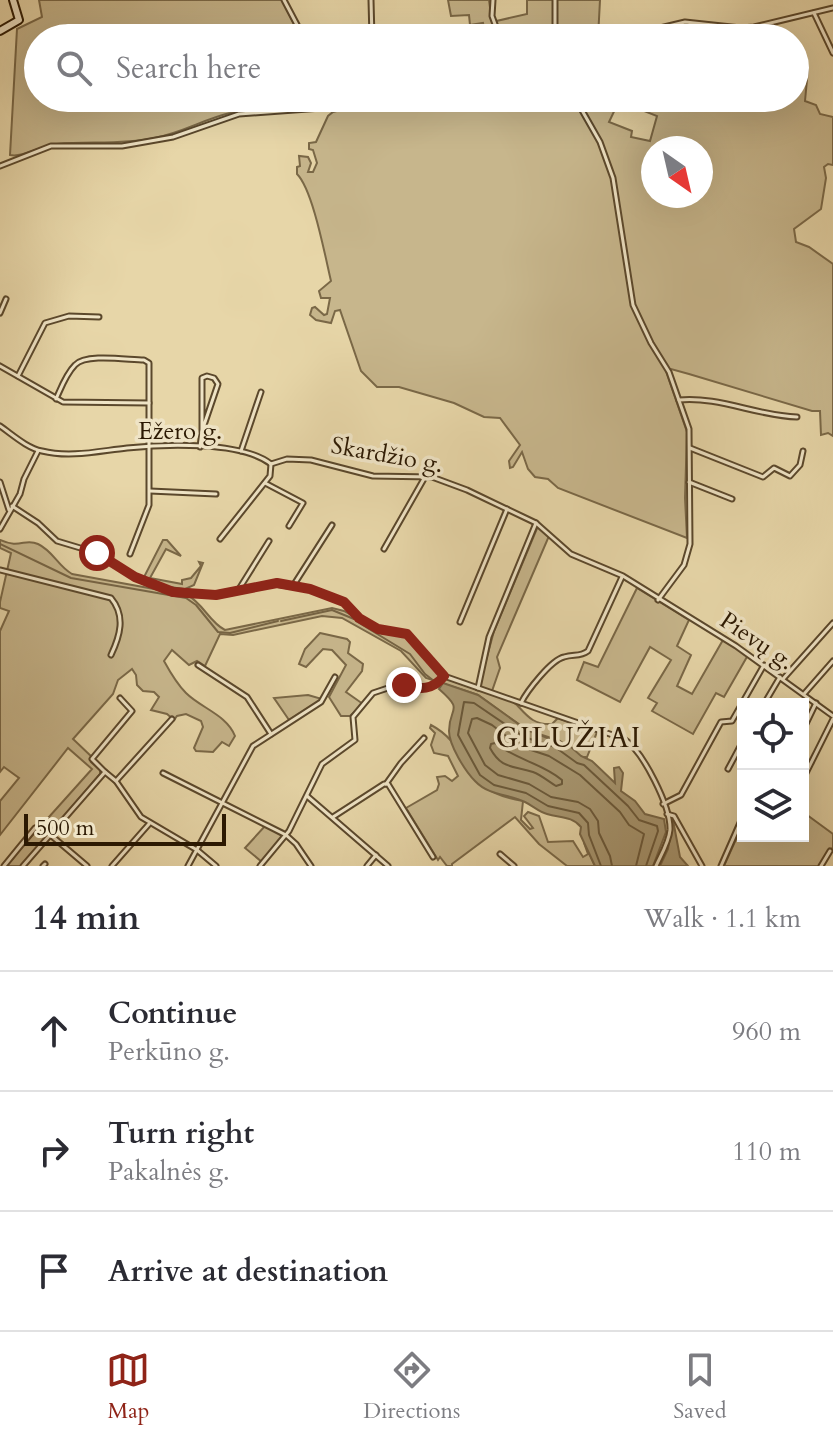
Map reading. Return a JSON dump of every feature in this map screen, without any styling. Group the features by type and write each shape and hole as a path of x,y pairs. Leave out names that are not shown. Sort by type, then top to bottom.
{"main road":[{"path":"0,31 19,20 13,0"}],"street":[{"path":"284,0 297,24"},
{"path":"371,0 372,24"},
{"path":"493,0 495,24"},
{"path":"555,0 555,24"},
{"path":"767,24 833,8"},
{"path":"814,13 833,53"},
{"path":"670,24 697,24"},
{"path":"0,166 47,147 122,146 152,142 239,114 265,112"},
{"path":"583,112 600,142 613,178 633,305 669,372 689,429 688,555 658,600"},
{"path":"0,313 6,299"},
{"path":"18,376 45,323 69,316 99,317"},
{"path":"56,399 74,365 81,361 144,360 150,368 150,491 148,509 130,554"},
{"path":"0,366 56,399 97,404 149,403"},
{"path":"200,447 202,379 207,376 214,378 218,384 202,431"},
{"path":"241,451 261,392"},
{"path":"679,400 797,417"},
{"name":"Ežero g.","path":"0,426 38,451 80,454 148,447 228,448 271,464"},
{"path":"690,448 761,477 773,468 790,476 800,465 803,451"},
{"path":"0,529 21,492 38,451"},
{"name":"Skardžio g.","path":"271,464 300,459 373,476 425,477 467,490 536,523 575,556 623,576 658,600"},
{"path":"220,539 272,474 271,464"},
{"path":"384,549 425,477"},
{"path":"0,482 10,508 38,523 57,541 97,553 135,577 173,592 203,595 274,584 310,589 341,600 359,618 383,631 407,634 444,676 628,741 641,756 667,814 670,831 656,866"},
{"path":"689,482 732,499"},
{"path":"265,483 303,503 289,526"},
{"path":"150,491 216,494"},
{"path":"460,622 507,509"},
{"path":"478,688 489,637 536,523"},
{"path":"293,586 332,525"},
{"path":"238,590 269,541"},
{"path":"0,570 111,598 119,610 120,623 111,655"},
{"path":"521,703 554,662 588,651 623,576"},
{"name":"Pievų g.","path":"658,600 764,665 833,718"},
{"path":"768,698 782,678 833,623"},
{"path":"804,694 833,661"},
{"path":"198,665 247,697 271,734"},
{"path":"663,804 681,795 721,722 732,721 764,665"},
{"path":"260,866 286,835 322,764 354,742 353,717 373,693 397,685 419,690 436,685 444,676"},
{"path":"188,866 250,749 321,702 335,677"},
{"path":"120,698 131,707 131,713 92,759 116,781 138,814 149,824 197,850 216,866"},
{"path":"809,718 816,703"},
{"path":"807,770 833,718"},
{"path":"116,781 172,719"},
{"path":"333,817 386,784 424,738"},
{"path":"728,769 737,752"},
{"path":"23,866 105,772"},
{"path":"163,773 286,835 311,866"},
{"path":"386,784 433,857"},
{"path":"307,796 388,866"},
{"path":"667,814 674,816 702,866"},
{"path":"112,866 149,824"},
{"path":"4,866 38,826 87,866"},
{"path":"721,866 737,830"},
{"path":"821,866 830,851"},
{"path":"500,854 514,866"},
{"path":"367,866 376,855"}],"shaded area":[{"path":"39,0 282,0 294,24 27,24 42,17"},
{"path":"448,0 489,0 492,22 527,14 527,0 600,0 599,24 470,24 469,15 451,16"},
{"path":"24,26 24,112 234,112 164,136 118,142 57,144 21,155 10,155 17,29"},
{"path":"809,102 816,105 820,114 833,117 833,165 824,167 826,178 821,209 794,229 796,242 833,264 833,436 828,433 821,435 820,411 671,369 666,371 687,432 687,538 558,488 548,479 535,477 528,469 522,452 510,468 509,461 520,445 500,418 484,417 454,403 399,387 377,387 361,371 340,310 335,311 331,323 316,320 310,315 315,307 327,314 330,298 321,298 319,291 331,281 313,208 297,174 299,156 308,157 311,163 308,172 313,172 317,163 309,143 316,142 333,112 614,112 609,122 632,131 631,137 641,139 641,208 713,208 713,136 651,136 657,116 647,112 809,112"},
{"path":"538,526 549,536 497,657 500,668 491,694 514,703 536,722 552,724 558,718 597,732 587,757 581,757 560,741 527,730 478,695 426,678 401,651 342,618 322,616 233,635 220,634 205,666 197,661 189,665 172,650 164,661 186,693 220,717 231,729 235,736 229,746 222,742 213,752 196,751 194,748 203,727 201,721 186,714 174,720 167,714 151,710 159,697 137,685 132,669 118,680 113,694 73,739 93,758 91,762 100,774 22,866 5,866 92,769 68,748 0,835 0,801 19,778 4,767 0,772 0,631 9,611 0,608 0,602 11,553 0,548 0,540 13,544 38,544 72,574 187,595 225,630 332,608 344,611 381,632 407,635 444,678 478,690 494,631"},
{"path":"163,540 167,540 181,556 166,549 150,578 182,584 182,580 191,578 201,566 199,562 203,563 194,585 183,590 161,586 144,577"},
{"path":"637,588 689,620 677,646 691,655 677,686 692,694 723,640 748,655 724,697 716,693 693,734 652,711 657,703 648,698 671,660 650,647 620,702 577,680 584,662 598,667"},
{"path":"320,633 347,639 350,642 348,653 363,664 362,671 346,692 363,704 350,716 341,716 329,697 346,665 332,650 323,649 306,667 299,664 305,649"},
{"path":"308,695 322,699 289,720 274,698"},
{"path":"431,725 445,734 486,788 501,796 523,801 521,820 530,829 533,828 524,816 528,812 539,816 548,842 573,841 583,857 588,854 584,843 595,866 567,866 539,844 515,817 452,866 447,866 440,857 438,860 406,808 437,790 437,777 445,776 452,781 458,776 448,756 434,753 431,745 435,733"},
{"path":"809,816 833,834 833,847 818,866 724,866 737,837 737,842 809,842"},
{"path":"265,826 283,836 262,862 245,848"}],"water":[{"path":"443,683 478,695 527,730 571,747 592,761 615,783 614,768 619,767 623,773 621,791 635,801 645,814 664,819 666,832 653,866 595,866 577,823 544,813 519,799 493,792 475,781 458,758 452,743 449,731 454,706 439,689"},
{"path":"673,820 680,857 688,866 660,866 668,849"}],"waterway":[{"path":"0,544 71,578 186,598 196,605 218,632 230,633 278,621"},
{"path":"281,621 332,610 354,619"},
{"path":"356,621 410,654 434,681"}],"district":[{"name":"GILUŽIAI","path":"569,738"}],"route":[{"path":"97,553 135,577 173,592 216,595 277,583 326,593 344,602 359,618 371,625 383,631 407,634 444,676 436,685 419,690 404,685"}]}
